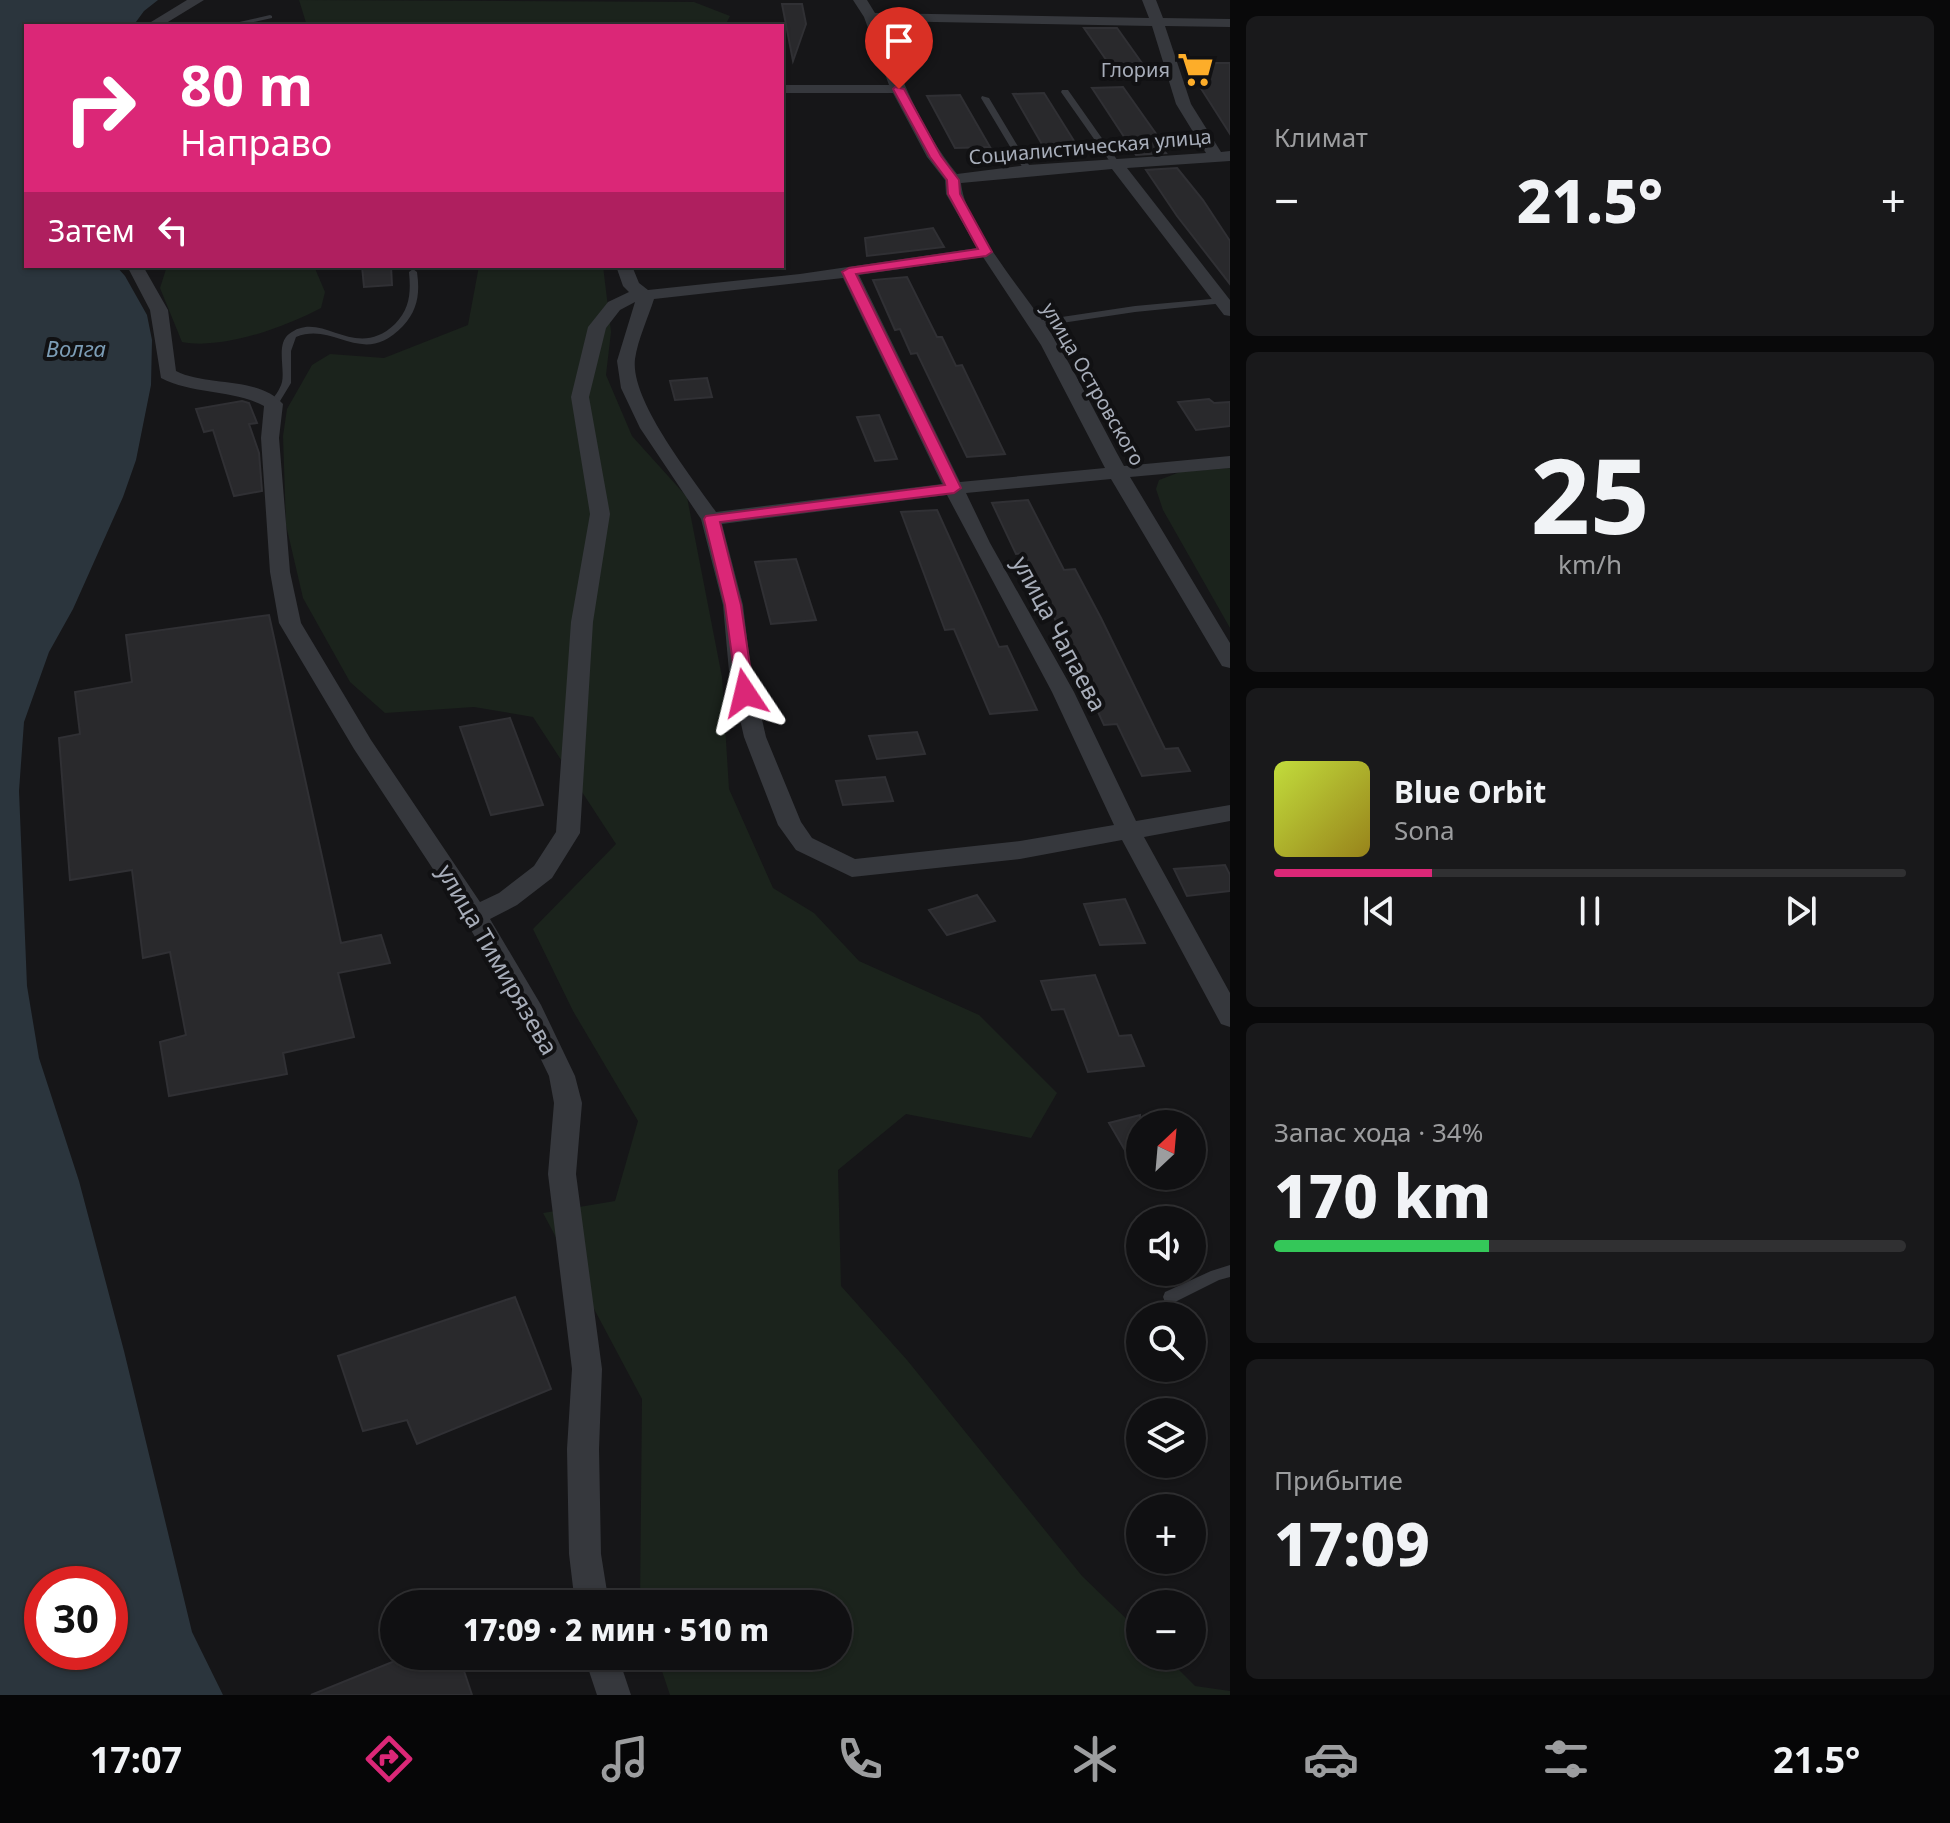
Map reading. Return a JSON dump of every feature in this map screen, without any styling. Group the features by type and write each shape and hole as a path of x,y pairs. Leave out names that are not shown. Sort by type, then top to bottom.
{"street":[{"path":"158,24 180,0"},
{"path":"158,24 197,0"},
{"name":"улица Островского","path":"860,0 871,17 899,89 935,157 953,180 954,194 986,252 1035,324 1117,472 1230,661"},
{"path":"1149,0 1159,22 1176,86 1187,112 1223,157"},
{"path":"871,17 1230,23"},
{"path":"784,89 899,89"},
{"name":"Социалистическая улица","path":"953,180 971,175 1028,170 1223,157"},
{"path":"1116,164 1226,306"},
{"path":"475,916 508,899 543,872 568,833 582,622 600,514 597,486 580,413 580,397 597,327 605,315 625,298 849,272 986,252"},
{"path":"136,268 159,310 167,374 196,386 244,391 274,404"},
{"path":"625,268 631,286 646,296"},
{"name":"улица Чапаева","path":"849,272 954,488 1063,692 1128,830 1230,1017"},
{"path":"646,296 626,361 630,388 649,428 711,519 733,605 740,671 755,737 790,825 804,844 852,868 1020,850 1230,813"},
{"name":"улица Тимирязева","path":"274,404 270,438 280,572 290,623 362,744 475,916 528,1005 562,1076 568,1103 562,1174 587,1369 583,1449 585,1554 590,1590"},
{"path":"711,519 954,488 1230,462"},
{"path":"606,1670 614,1695"}],"lane":[{"path":"235,24 270,17"},
{"path":"1065,92 1116,164"},
{"path":"985,98 1028,170"},
{"path":"274,404 286,386 289,341 294,335 314,331 357,341 382,341 411,312 416,293 413,272"},
{"path":"1035,324 1135,309 1226,306"},
{"path":"1170,1297 1230,1271"}],"shaded area":[{"path":"299,0 694,2 730,16 726,24 306,24"},
{"path":"166,268 315,268 325,292 321,308 290,322 235,340 198,344 182,342 160,288"},
{"path":"479,268 603,268 611,332 606,375 632,436 687,497 722,677 729,789 773,888 814,913 859,961 979,1015 1057,1093 1031,1138 906,1114 838,1170 841,1286 907,1360 1082,1576 1126,1618 1126,1670 1179,1670 1195,1686 1230,1691 1230,1695 670,1695 662,1670 852,1670 852,1590 640,1590 642,1399 543,1213 615,1201 638,1121 573,1011 533,929 616,844 533,717 474,707 385,713 350,682 303,598 286,525 283,436 287,409 312,365 330,354 384,358 468,325"},
{"path":"1230,468 1230,628 1163,510 1156,489 1159,480 1180,472"}],"water":[{"name":"Волга","path":"0,0 158,0 134,24 24,24 24,268 118,268 147,315 152,340 151,385 136,460 123,497 73,609 49,652 24,722 19,791 27,986 39,1058 79,1181 192,1632 223,1695 0,1695"}],"building":[{"path":"782,4 802,4 806,24 793,61"},
{"path":"1084,28 1117,28 1149,73 1116,74"},
{"path":"1187,63 1230,63 1230,134 1195,79"},
{"path":"1123,87 1166,153 1136,155 1092,88"},
{"path":"1044,93 1076,144 1043,146 1013,94"},
{"path":"960,95 990,147 955,148 927,96"},
{"path":"1177,168 1230,241 1230,284 1146,170"},
{"path":"933,228 944,247 867,256 865,238"},
{"path":"362,268 391,268 392,285 364,287"},
{"path":"907,277 937,337 942,337 956,366 962,365 1005,454 967,457 917,353 911,354 900,329 895,330 873,280"},
{"path":"707,378 712,397 675,400 670,381"},
{"path":"1209,399 1214,403 1230,402 1230,426 1196,430 1178,402"},
{"path":"242,401 249,403 257,423 249,424 259,453 262,491 234,496 213,430 204,432 196,409"},
{"path":"879,415 897,459 875,461 857,417"},
{"path":"1028,500 1064,570 1075,569 1165,749 1178,748 1190,771 1142,776 1117,724 1104,725 1023,553 1016,554 992,503"},
{"path":"937,510 999,647 1007,646 1037,710 990,714 954,629 945,630 901,512"},
{"path":"796,559 816,620 771,624 755,562"},
{"path":"269,615 341,943 381,935 390,963 338,973 354,1037 283,1053 287,1074 169,1096 160,1042 186,1035 170,952 143,958 132,870 70,880 59,738 80,734 75,692 132,682 126,635"},
{"path":"510,718 543,805 491,815 460,727"},
{"path":"917,732 925,754 877,759 869,736"},
{"path":"885,777 893,801 843,805 836,781"},
{"path":"1225,865 1230,875 1230,891 1187,896 1174,869"},
{"path":"977,895 995,921 947,935 929,910"},
{"path":"1125,899 1145,943 1100,945 1084,904"},
{"path":"1095,975 1119,1036 1131,1035 1144,1066 1088,1072 1064,1009 1052,1010 1041,981"},
{"path":"1126,1119 1126,1152 1109,1123"},
{"path":"515,1297 551,1389 417,1444 407,1420 363,1431 338,1356"},
{"path":"380,1667 380,1670 464,1670 472,1695 311,1695"}],"place":[{"name":"Глория","path":"1196,70"}],"route":[{"path":"745,693 733,605 711,519 954,488 849,272 986,252 954,194 953,180 935,157 899,89"}]}
